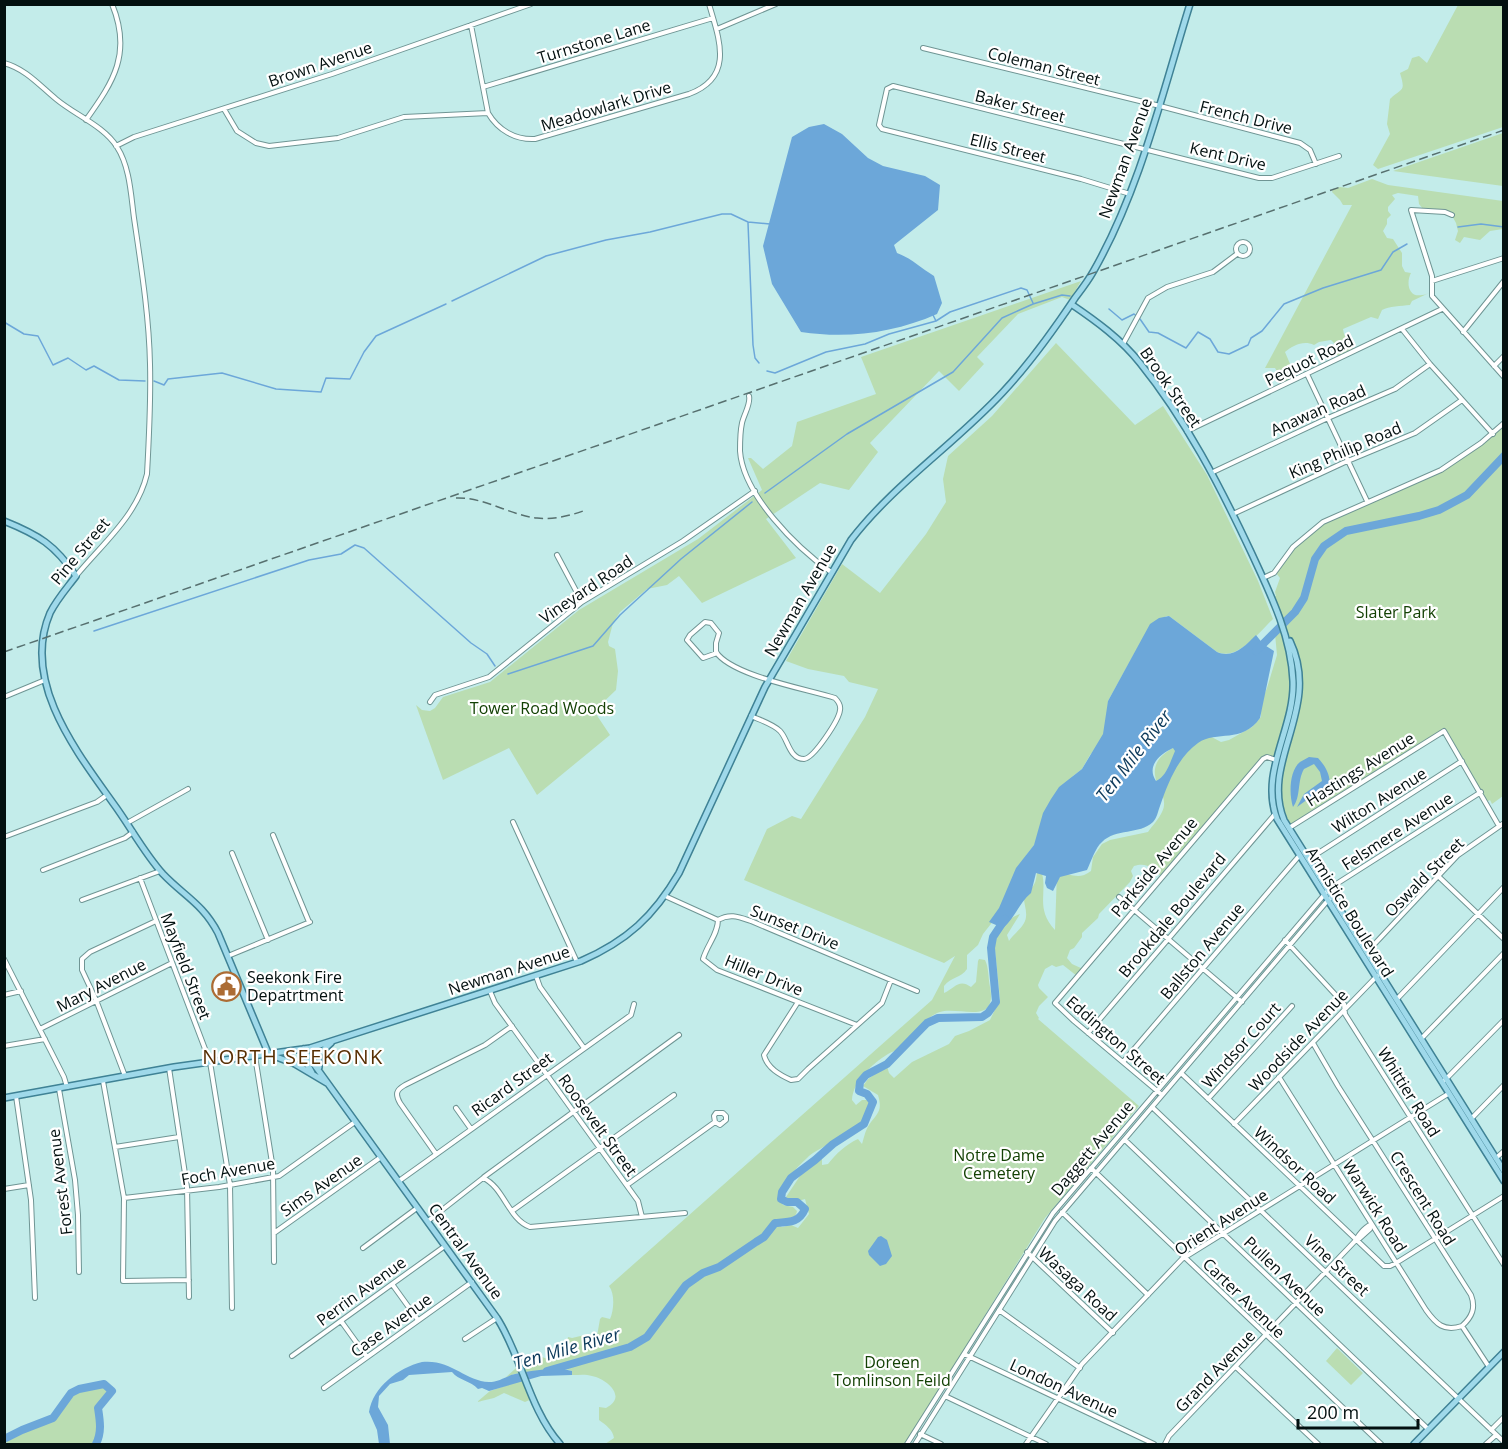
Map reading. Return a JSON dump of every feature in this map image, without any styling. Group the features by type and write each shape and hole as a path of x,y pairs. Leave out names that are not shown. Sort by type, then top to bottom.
{"main road":[{"name":"Newman Avenue","path":"303,1049 577,962 621,940 640,925 665,896 679,873 750,716 851,540 863,524 969,427 1005,390 1039,349 1101,257 1130,194 1160,106 1190,4"},
{"name":"Brook Street","path":"1071,304 1107,329 1123,344 1155,384 1212,471"},
{"name":"Armistice Boulevard","path":"1212,471 1263,578 1293,647 1299,668 1298,703 1278,788 1280,809 1288,829 1377,975 1503,1171"},
{"path":"4,521 43,539 61,556 76,576"},
{"name":"Pine Street","path":"76,576 57,601 47,623 43,647 45,680 57,713 70,740 160,870 207,913 218,933 269,1055"},
{"name":"Armistice Boulevard","path":"1285,632 1290,654 1293,693 1289,718 1272,782 1275,814 1299,856 1366,952 1377,975 1396,999 1421,1039 1444,1081 1448,1094 1503,1181"},
{"path":"320,1072 318,1058 333,1041"},
{"path":"303,1049 304,1059 313,1074"},
{"name":"Central Avenue","path":"4,1098 169,1068 303,1049 497,1318 512,1343 546,1426 560,1444"},
{"name":"Central Avenue","path":"269,1055 295,1064 329,1084"},
{"path":"1414,1444 1503,1352"}],"street":[{"path":"86,120 113,80 120,58 120,28 112,4"},
{"name":"Brown Avenue","path":"117,146 134,137 224,109 531,4"},
{"name":"Meadowlark Drive","path":"488,113 495,123 507,133 523,139 535,139 695,92 710,79 719,64 721,49 709,4"},
{"path":"717,29 776,4"},
{"name":"Turnstone Lane","path":"483,87 713,18"},
{"path":"224,109 237,131 256,143 269,146 338,138 404,117 488,113 471,25"},
{"name":"Coleman Street","path":"923,48 1160,106"},
{"path":"4,63 25,72 117,146"},
{"name":"Baker Street","path":"880,127 885,94 889,87 894,86 1145,150"},
{"name":"French Drive","path":"1160,106 1300,143 1310,150 1316,164"},
{"name":"Ellis Street","path":"880,127 1081,179 1130,194"},
{"name":"Pine Street","path":"76,576 129,513 143,488 147,474 149,343 132,202 122,156 117,146"},
{"name":"Kent Drive","path":"1145,150 1266,178 1339,156"},
{"path":"1452,215 1445,212 1411,210 1432,281 1432,296 1503,377"},
{"path":"1123,344 1148,298 1160,290 1214,272 1237,254"},
{"path":"1432,281 1503,258"},
{"path":"1463,332 1503,281"},
{"name":"Pequot Road","path":"1186,432 1442,309"},
{"path":"1402,329 1492,434"},
{"path":"1494,366 1503,356"},
{"name":"Anawan Road","path":"1212,471 1395,389 1430,364"},
{"path":"1307,374 1367,501"},
{"path":"749,396 750,400 742,425 740,454 745,471 765,506 799,545 831,572"},
{"name":"King Philip Road","path":"1233,514 1348,460 1415,433 1462,400"},
{"path":"1263,578 1274,573 1293,547 1323,522 1441,470 1471,451 1503,423"},
{"name":"Vineyard Road","path":"430,702 435,695 489,676 582,602 683,542 755,491"},
{"path":"557,555 582,602"},
{"path":"717,653 703,658 687,640 705,622 711,623 719,633 716,643 717,653 728,663 770,679 835,698 839,702 840,712 812,756 804,759 797,757 790,750 780,731 750,716"},
{"path":"4,697 45,680"},
{"name":"Hastings Avenue","path":"1288,829 1444,731 1462,761"},
{"name":"Parkside Avenue","path":"1055,1003 1263,759 1267,757 1276,760"},
{"path":"1462,761 1499,826"},
{"name":"Wilton Avenue","path":"1308,859 1462,761"},
{"path":"127,823 188,789"},
{"name":"Felsmere Avenue","path":"1328,896 1481,792"},
{"path":"4,837 100,801 108,795"},
{"name":"Brookdale Boulevard","path":"1088,1033 1275,814"},
{"path":"513,822 577,962"},
{"name":"Oswald Street","path":"1366,952 1458,855 1503,823"},
{"path":"43,870 125,838 133,831"},
{"path":"228,956 310,922 273,835"},
{"path":"232,853 268,940"},
{"name":"Ballston Avenue","path":"1123,1062 1299,856"},
{"path":"82,900 160,870"},
{"path":"1438,876 1503,939"},
{"name":"Mayfield Street","path":"140,878 210,1062 230,1185 232,1308"},
{"path":"1396,999 1503,887"},
{"name":"Sunset Drive","path":"665,896 718,920 735,915 917,991"},
{"name":"Daggett Avenue","path":"907,1444 1050,1216 1285,940 1328,896"},
{"name":"Daggett Avenue","path":"915,1444 1062,1212 1290,945 1328,896"},
{"path":"1119,897 1242,1002"},
{"name":"Hiller Drive","path":"718,920 718,927 703,959 709,965 857,1026"},
{"path":"125,1076 81,963 84,956 90,952 156,921"},
{"name":"Whittier Road","path":"1285,940 1342,1002 1345,1014 1503,1265"},
{"path":"1421,1039 1503,953"},
{"path":"4,959 68,1087"},
{"name":"Mary Avenue","path":"40,1029 172,963"},
{"name":"Woodside Avenue","path":"1234,1124 1377,975"},
{"path":"536,976 540,987 584,1048"},
{"path":"798,1002 764,1055 771,1068 791,1080 798,1078 808,1070 882,1003 891,980"},
{"path":"4,995 21,991"},
{"name":"Roosevelt Street","path":"490,991 495,1003 627,1185 640,1206 642,1217"},
{"name":"Eddington Street","path":"1055,1003 1162,1095"},
{"name":"Ricard Street","path":"399,1181 631,1015 634,1004"},
{"name":"Windsor Court","path":"1208,1099 1292,1006"},
{"path":"1444,1081 1503,1020"},
{"path":"436,1154 400,1103 396,1095 397,1091 485,1045 512,1026"},
{"path":"428,1221 483,1178 679,1035"},
{"path":"4,1046 45,1039"},
{"name":"Crescent Road","path":"1313,1042 1473,1300 1472,1313 1462,1326"},
{"path":"255,1056 273,1177 274,1262"},
{"path":"169,1068 187,1191 189,1297"},
{"name":"Windsor Road","path":"1181,1073 1384,1266 1396,1263"},
{"name":"Warwick Road","path":"1279,1077 1335,1164 1370,1225 1436,1323 1443,1328 1450,1329 1462,1326"},
{"path":"103,1081 124,1198 123,1281 189,1280"},
{"path":"1471,1119 1503,1085"},
{"name":"Forest Avenue","path":"60,1089 75,1180 80,1272"},
{"name":"Orient Avenue","path":"1026,1444 1080,1368 1185,1257 1448,1094"},
{"path":"512,1211 674,1095"},
{"path":"16,1096 33,1225 35,1298"},
{"name":"Vine Street","path":"1152,1107 1503,1442"},
{"path":"456,1108 471,1129"},
{"name":"Foch Avenue","path":"124,1198 230,1185 273,1177 288,1171 356,1121"},
{"path":"627,1185 715,1122"},
{"path":"115,1147 179,1137"},
{"name":"Pullen Avenue","path":"1124,1140 1428,1429"},
{"path":"1496,1158 1503,1150"},
{"name":"Sims Avenue","path":"274,1233 381,1157"},
{"name":"Carter Avenue","path":"1091,1168 1381,1444"},
{"path":"483,1178 492,1184 522,1223 533,1228 686,1213"},
{"path":"4,1189 29,1185"},
{"path":"1396,1263 1503,1196"},
{"path":"363,1248 418,1208"},
{"path":"1062,1212 1148,1295"},
{"name":"Grand Avenue","path":"1165,1444 1169,1436 1357,1239 1370,1229 1370,1225"},
{"name":"Perrin Avenue","path":"292,1356 445,1246"},
{"name":"Wasaga Road","path":"1027,1252 1113,1333"},
{"name":"Case Avenue","path":"324,1388 472,1282"},
{"path":"392,1284 418,1320"},
{"path":"999,1310 1080,1368"},
{"path":"465,1339 497,1318"},
{"path":"340,1321 367,1357"},
{"path":"1462,1326 1490,1366"},
{"name":"London Avenue","path":"963,1354 1154,1444"},
{"path":"1236,1367 1318,1444"},
{"path":"945,1396 1046,1444"},
{"path":"1491,1430 1503,1417"},
{"path":"915,1431 941,1444"},
{"path":"1486,1444 1496,1434"}],"green space":[{"path":"1458,5 1503,5 1503,127 1378,169 1373,165 1390,134 1387,124 1390,99 1403,87 1400,73 1408,69 1412,58 1419,56 1427,63"},
{"path":"1503,133 1503,186 1393,171"},
{"path":"1372,179 1388,185 1503,201 1503,229 1490,231 1480,240 1464,237 1460,243 1455,240 1458,231 1450,212 1423,209 1419,204 1418,196 1398,193 1392,195 1395,199 1388,207 1391,215 1383,231 1387,238 1393,239 1402,253 1402,266 1405,272 1411,273 1409,288 1411,292 1424,295 1431,292 1412,301 1410,305 1382,310 1378,319 1371,317 1343,329 1354,352 1339,356 1335,354 1336,345 1331,340 1314,345 1303,343 1292,347 1285,352 1296,378 1284,383 1275,368 1265,368 1352,205 1343,205 1332,192 1333,189 1348,188"},
{"name":"Tower Road Woods","path":"1081,281 1070,300 1062,297 1018,314 977,357 984,364 959,391 939,371 870,443 878,452 849,490 820,483 766,519 796,558 702,603 679,576 667,585 647,589 620,612 613,623 608,642 609,646 615,649 618,671 616,690 594,711 610,735 537,795 509,748 443,780 416,705 422,710 430,711 443,697 490,682 579,610 698,539 762,490 748,458 763,469 792,446 797,422 876,394 861,357"},
{"path":"1056,343 1135,425 1163,406 1207,475 1258,581 1273,619 1248,644 1225,654 1217,652 1166,616 1138,647 1108,701 1121,717 1090,755 1082,769 1073,776 1052,823 1027,854 994,920 978,945 967,955 967,969 944,986 944,993 963,983 971,987 976,982 979,959 985,960 991,1000 988,1007 974,1012 937,1013 923,1024 904,1046 888,1054 870,1068 856,1086 852,1100 856,1105 862,1100 871,1100 866,1118 848,1133 809,1156 793,1173 781,1198 783,1205 793,1207 797,1211 793,1218 780,1221 778,1224 782,1227 791,1225 798,1228 809,1214 805,1199 791,1203 786,1197 802,1173 817,1158 822,1159 822,1165 828,1164 853,1141 858,1139 862,1144 866,1130 880,1105 878,1095 863,1086 868,1079 887,1066 894,1078 912,1062 949,1044 955,1036 990,1020 1000,999 994,940 1004,924 1012,918 1020,914 1007,935 1009,941 1025,921 1024,893 1034,885 1038,864 1042,873 1045,913 1055,930 1057,872 1078,876 1086,874 1091,871 1093,857 1102,844 1110,840 1148,832 1159,817 1164,801 1155,774 1156,765 1161,757 1177,746 1206,734 1221,742 1229,740 1252,727 1261,717 1261,702 1277,655 1275,634 1278,628 1287,625 1285,618 1280,619 1272,597 1276,596 1275,592 1280,578 1276,573 1284,558 1315,527 1443,469 1474,449 1503,423 1503,796 1492,804 1490,800 1486,802 1457,748 1444,730 1290,827 1283,812 1281,797 1284,765 1276,760 1265,758 1162,877 1146,866 1134,866 1130,882 1082,933 1082,937 1070,950 1067,958 1072,964 1083,969 1077,976 1063,965 1056,967 1052,965 1045,969 1038,985 1048,997 1036,1013 1038,1019 1139,1106 1045,1218 907,1444 605,1444 614,1438 611,1430 599,1420 599,1407 606,1408 612,1404 615,1394 604,1381 590,1375 572,1375 572,1371 565,1369 514,1374 505,1378 524,1361 536,1355 551,1360 564,1358 568,1353 566,1346 568,1337 589,1334 597,1336 600,1319 602,1317 610,1319 612,1311 613,1298 609,1286 932,1000 955,956 944,963 744,880 767,829 792,816 801,819 865,717 878,689 849,682 844,676 808,669 786,661 842,564 880,593 926,534 946,502 943,479 948,456 992,416"},
{"path":"1337,1348 1363,1373 1351,1385 1326,1361"},
{"path":"527,1380 534,1398 525,1402 504,1393 477,1402 490,1391"},
{"path":"104,1384 112,1391 98,1408 100,1431 96,1444 5,1444 5,1439 11,1435 53,1418 71,1393"}],"water":[{"path":"824,124 842,134 868,158 883,166 925,176 940,185 938,210 894,245 897,253 934,276 942,303 937,314 904,326 870,333 836,335 801,332 772,284 763,246 792,137 809,127"},
{"path":"1169,616 1217,652 1223,654 1233,653 1256,635 1263,644 1274,651 1260,718 1245,731 1205,739 1191,749 1174,771 1153,822 1141,829 1114,835 1102,842 1087,870 1060,877 1053,891 1047,888 1046,876 1036,873 1031,893 1007,924 1003,928 989,922 999,908 1016,868 1034,845 1043,813 1051,799 1059,787 1082,769 1103,734 1108,701 1150,624 1159,618","holes":["1173,748 1175,751 1166,772 1156,781 1153,776 1156,761"]},
{"path":"1309,757 1318,758 1328,772 1330,783 1297,807 1304,794 1322,781 1320,772 1314,764 1304,769 1293,807 1292,777 1296,766"},
{"path":"881,1236 887,1240 892,1256 886,1264 880,1266 868,1251"},
{"path":"422,1362 441,1364 480,1381 489,1382 498,1381 517,1373 542,1370 572,1371 572,1375 541,1376 489,1391 478,1389 452,1372 409,1375 403,1380 390,1384 379,1396 378,1407 388,1425 390,1444 379,1444 377,1430 369,1412 371,1403 388,1380 404,1369"}],"waterway":[{"path":"452,301 546,256 606,240 650,232 722,214 731,214 748,222 770,224"},
{"path":"748,223 753,345 755,358 759,363"},
{"path":"1458,227 1481,224 1504,227"},
{"path":"1109,309 1122,320 1134,314 1149,332 1158,333 1186,348 1198,332 1210,339 1218,352 1229,354 1248,345 1251,338 1262,331 1284,304 1323,288 1381,270 1393,252 1407,244"},
{"path":"767,371 775,373 826,352 865,344 889,334 936,321 950,312 1021,288 1027,290 1033,303"},
{"path":"765,493 847,434 953,372 1002,318 1033,304 1062,295 1070,296"},
{"path":"154,381 164,385 168,379 222,373 276,389 321,392 326,378 350,379 364,352 376,336 446,304"},
{"path":"933,315 936,321"},
{"path":"4,322 24,334 38,336 53,365 68,358 86,370 94,366 119,380 145,381"},
{"name":"Ten Mile River","path":"1256,651 1295,612 1304,598 1315,559 1324,546 1346,531 1439,510 1467,495 1504,456"},
{"path":"508,674 593,646 620,615 681,559 752,502"},
{"path":"94,631 309,560 341,554 355,545 364,548 471,643 487,654 495,666"},
{"name":"Ten Mile River","path":"547,1371 630,1347 647,1337 686,1285 703,1273 719,1267 764,1237 775,1223 793,1221 800,1217 805,1209 797,1202 787,1202 781,1199 782,1192 791,1178 833,1144 864,1124 873,1102 867,1094 859,1091 860,1082 866,1075 887,1064 927,1023 938,1018 982,1017 996,1002 991,948 993,937 1005,919"},
{"name":"Ten Mile River","path":"4,1439 53,1418 71,1393 104,1384 112,1391 98,1408 100,1431 96,1444"}],"railway":[{"path":"4,652 1504,130"},
{"path":"456,498 477,500 537,518 560,517 583,511"}],"place":[{"name":"Seekonk Fire Depatrtment","path":"226,986"}],"district":[{"name":"NORTH SEEKONK","path":"293,1057"}],"park label":[{"name":"Slater Park","path":"1396,612"},
{"name":"Notre Dame Cemetery","path":"999,1164"},
{"name":"Doreen Tomlinson Feild","path":"892,1371"}]}
